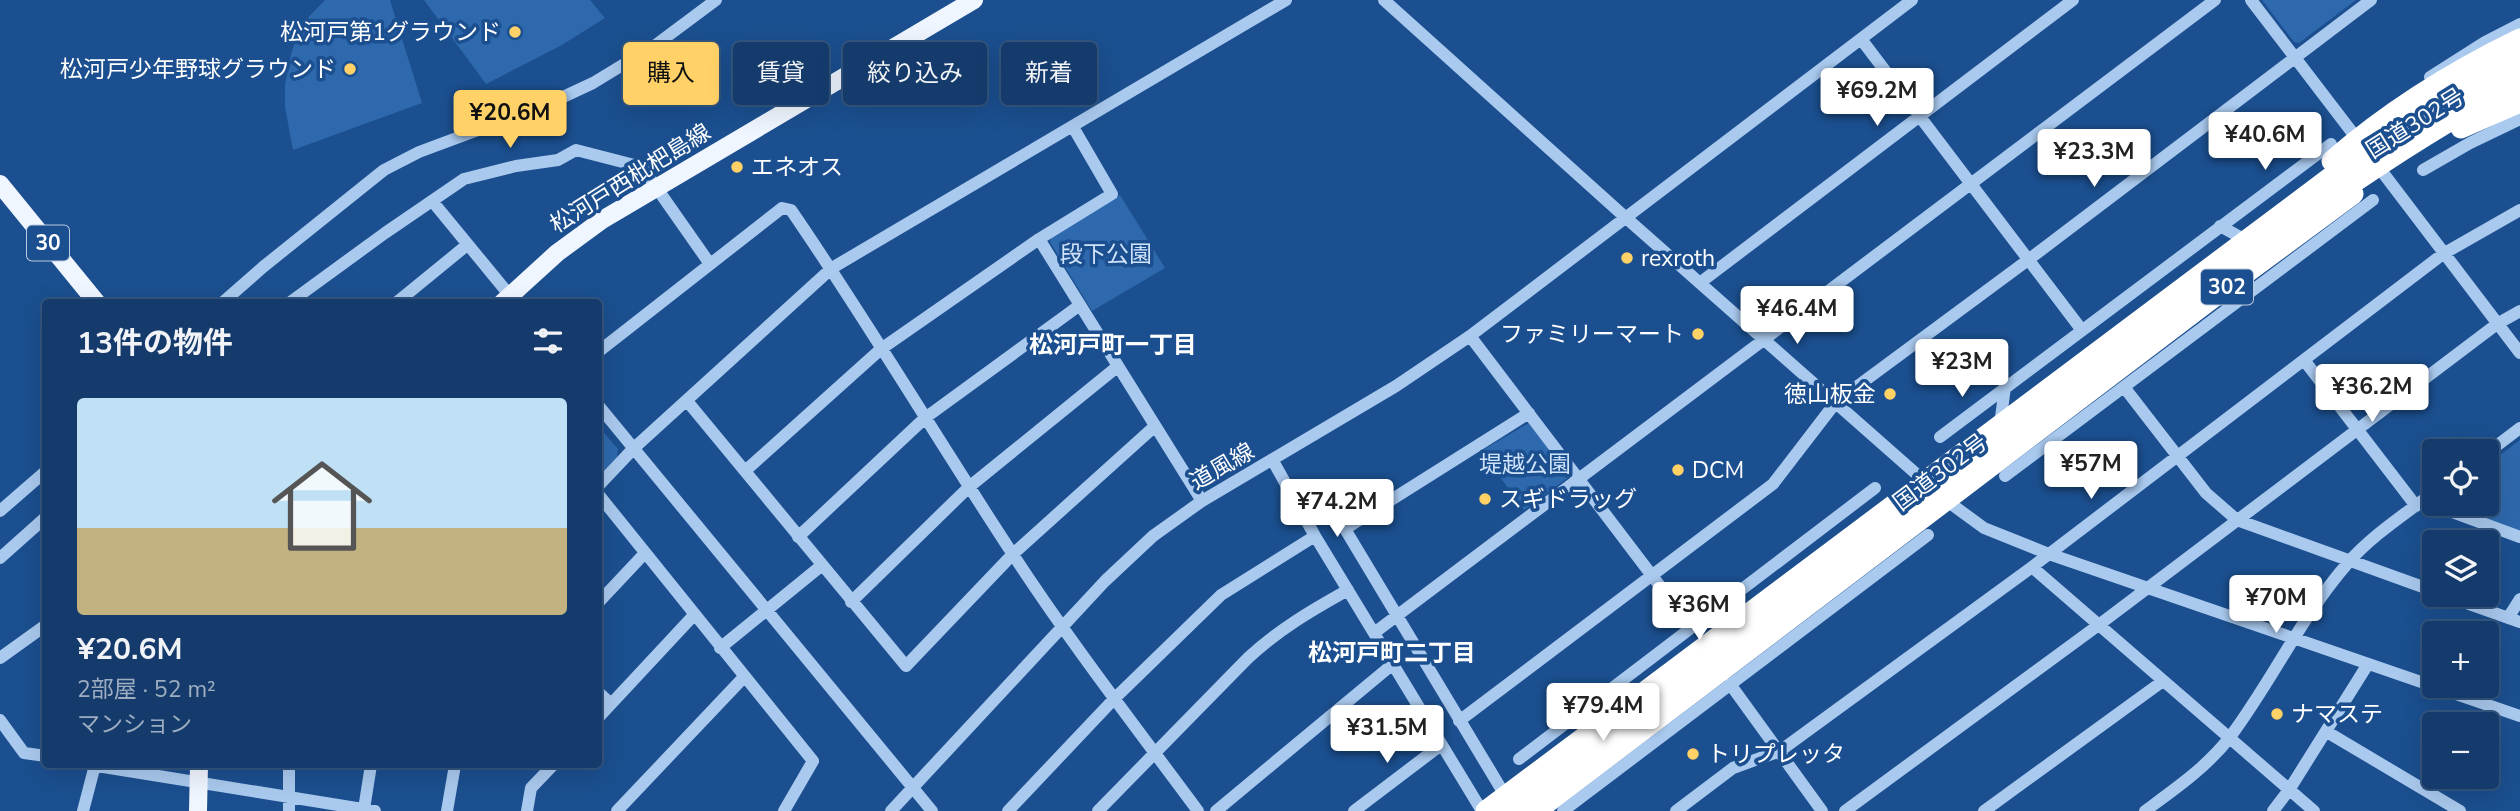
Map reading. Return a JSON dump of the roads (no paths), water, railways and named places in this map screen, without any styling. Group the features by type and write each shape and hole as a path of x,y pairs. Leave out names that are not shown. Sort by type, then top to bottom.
{"highway":[{"path":"2233,260 2362,135 2419,93 2520,39"},
{"path":"1514,811 2403,127 2476,83 2520,61"},
{"path":"1484,811 2233,260 2439,125 2520,81"},
{"name":"国道302号","path":"1536,811 1579,779 1633,748 1853,570 1946,500 2000,470 2272,254 2383,173 2464,121 2520,91"},
{"path":"2233,260 2472,122 2520,102"}],"main road":[{"name":"松河戸西枇杷島線","path":"510,299 557,253 602,219 974,0"},
{"name":"30","path":"0,184 94,299"},
{"path":"198,811 199,768"}],"street":[{"path":"227,299 384,170 419,152 523,114 593,83 656,44 716,0"},
{"path":"602,482 634,448 832,268 1286,0"},
{"path":"1384,0 1946,500 1984,528 2049,554 2149,586 2520,716"},
{"name":"道風線","path":"891,811 1105,581 1153,536 1202,501 1396,386 1470,336 1912,0"},
{"path":"1701,282 2073,0"},
{"path":"1374,633 2216,0"},
{"path":"2251,0 2520,353"},
{"path":"1459,721 1773,484 1836,402 2371,0"},
{"path":"2378,113 2462,56 2520,24"},
{"path":"1861,39 2081,330"},
{"path":"2462,56 2464,121"},
{"path":"2485,109 2515,121"},
{"path":"2423,170 2515,121"},
{"path":"745,471 881,349 1040,239 1112,194 1073,127"},
{"path":"1940,437 2331,144"},
{"path":"294,299 464,179 516,166 558,160 576,150 642,167 710,264"},
{"path":"2059,425 2124,387 2373,200"},
{"path":"432,202 508,299"},
{"path":"602,349 782,208 792,209 1062,627 1198,811"},
{"path":"1676,811 1733,768 1780,751 2032,567 2443,254 2520,210"},
{"path":"2315,243 2316,222"},
{"path":"2220,226 2272,254"},
{"path":"1040,239 1202,501"},
{"path":"401,299 467,245"},
{"path":"798,537 925,418 1080,305"},
{"path":"1845,811 2099,624 2497,324 2520,311"},
{"path":"1470,336 1691,627"},
{"path":"2304,360 2356,430 2422,496"},
{"path":"851,602 969,486 1118,367"},
{"path":"2000,470 2005,387"},
{"path":"2124,387 2206,493 2237,520 2422,588"},
{"path":"687,401 905,666 1013,554 1154,427"},
{"path":"602,410 932,811"},
{"path":"1514,811 1345,529 1529,412"},
{"path":"2499,444 2520,428"},
{"path":"1273,461 1315,536 1484,811"},
{"path":"0,511 42,474"},
{"path":"1519,759 1875,488"},
{"path":"602,499 813,761 785,811"},
{"path":"2145,811 2191,777 2229,738 2317,600 2349,561 2422,501"},
{"path":"2463,516 2520,537"},
{"path":"0,558 42,521"},
{"path":"1563,811 1633,748 1730,684 1928,535"},
{"path":"1008,811 1114,699 1221,595 1315,536"},
{"path":"1881,570 1889,544"},
{"path":"602,599 645,553"},
{"path":"1783,557 1853,570"},
{"path":"720,648 821,566"},
{"path":"2032,567 2314,811"},
{"path":"1098,811 1269,639 1289,624 1348,590"},
{"path":"2478,607 2514,620 2520,599"},
{"path":"602,714 694,615"},
{"path":"0,658 42,628"},
{"path":"1216,811 1393,664"},
{"path":"2273,811 2327,732 2368,664"},
{"path":"617,811 744,677"},
{"path":"1984,811 2163,681"},
{"path":"1730,684 1822,811"},
{"path":"602,696 611,704"},
{"path":"1579,779 1594,701"},
{"path":"0,720 24,752 42,756"},
{"path":"2327,732 2460,811"},
{"path":"1354,811 1441,745"},
{"path":"83,811 93,768"},
{"path":"112,768 199,783 289,805 369,810 372,768"},
{"path":"289,768 289,805"},
{"path":"447,811 454,768"},
{"path":"527,811 531,788 551,768"}],"place":[{"name":"松河戸第1グラウンド","path":"515,32"},
{"name":"松河戸少年野球グラウンド","path":"350,69"},
{"name":"エネオス","path":"737,167"},
{"name":"rexroth","path":"1627,258"},
{"name":"ファミリーマート","path":"1698,334"},
{"name":"徳山板金","path":"1890,394"},
{"name":"DCM","path":"1678,470"},
{"name":"スギドラッグ","path":"1485,499"},
{"name":"ナマステ","path":"2277,714"},
{"name":"トリプレッタ","path":"1693,754"}],"district":[{"name":"松河戸町一丁目","path":"1113,345"},
{"name":"松河戸町二丁目","path":"1392,653"}],"park label":[{"name":"段下公園","path":"1106,254"},
{"name":"堤越公園","path":"1525,464"}]}
